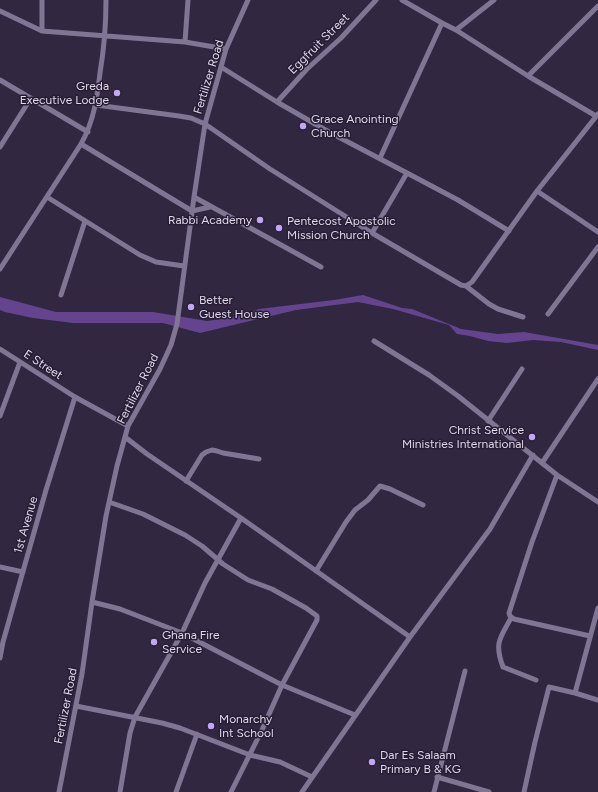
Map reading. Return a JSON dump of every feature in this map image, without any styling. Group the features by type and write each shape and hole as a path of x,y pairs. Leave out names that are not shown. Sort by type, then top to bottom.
{"street":[{"path":"42,0 42,31"},
{"path":"0,269 2,260 47,197 88,132 96,105 105,35 106,0"},
{"path":"185,42 188,0"},
{"name":"Fertilizer Road","path":"59,792 82,674 92,602 109,502 128,426 160,369 171,345 177,324 205,124 226,49 248,0"},
{"name":"Eggfruit Street","path":"278,102 307,69 341,38 376,0"},
{"path":"456,30 494,0"},
{"path":"405,1 456,30 528,76 597,115 537,191 472,282 466,286"},
{"path":"528,76 598,6"},
{"path":"0,11 42,31 185,42 226,49"},
{"path":"380,158 442,23"},
{"path":"221,67 329,132 458,200 509,231"},
{"path":"0,80 88,132"},
{"path":"0,147 31,98"},
{"path":"96,105 191,118 205,124 270,169 372,233 461,285 466,286 489,304 498,309 523,317"},
{"path":"81,144 192,211 210,207"},
{"path":"372,233 407,172"},
{"path":"537,191 598,232"},
{"path":"47,197 140,255 156,262 184,266"},
{"path":"194,197 321,267"},
{"path":"61,295 85,221"},
{"path":"548,314 598,247"},
{"path":"374,342 429,375 458,396 557,475 598,502"},
{"name":"E Street","path":"0,349 75,397 128,426"},
{"path":"0,416 20,362"},
{"path":"488,421 522,369"},
{"path":"542,463 598,379"},
{"name":"1st Avenue","path":"0,658 2,642 46,490 75,397"},
{"path":"125,437 147,454 410,637"},
{"path":"186,481 202,455 212,450 259,459"},
{"path":"302,792 410,637 490,529 533,455"},
{"path":"557,475 532,542 509,613 512,618 590,636"},
{"path":"316,571 355,510 368,500 380,486 390,488 423,505"},
{"path":"109,502 143,514 185,535 248,580 272,590 306,608 317,616 317,620 282,685 232,792"},
{"path":"120,792 130,732 135,717 182,633 205,583 241,518"},
{"path":"0,567 23,572"},
{"path":"92,602 120,609 182,633 282,685 355,715"},
{"path":"575,693 598,608"},
{"path":"512,618 501,637 498,646 503,667 536,680"},
{"path":"434,792 465,670"},
{"path":"524,792 549,687 552,686 598,700"},
{"path":"76,706 162,723 197,734 250,756 280,762 312,777"},
{"path":"176,792 197,734"},
{"path":"437,777 480,791 489,792"}],"shaded area":[{"path":"363,295 402,308 412,309 461,329 498,334 524,332 598,345 598,350 561,342 533,340 507,343 488,341 457,334 449,325 393,309 358,302 296,310 200,333 163,323 73,323 33,318 0,310 0,297 56,312 153,312 207,321 235,317 259,309"}],"place":[{"name":"Greda Executive Lodge","path":"117,93"},
{"name":"Grace Anointing Church","path":"303,126"},
{"name":"Rabbi Academy","path":"260,220"},
{"name":"Pentecost Apostolic Mission Church","path":"279,228"},
{"name":"Better Guest House","path":"191,307"},
{"name":"Christ Service Ministries International","path":"532,437"},
{"name":"Ghana Fire Service","path":"154,642"},
{"name":"Monarchy Int School","path":"211,726"},
{"name":"Dar Es Salaam Primary B & KG","path":"372,762"}]}
